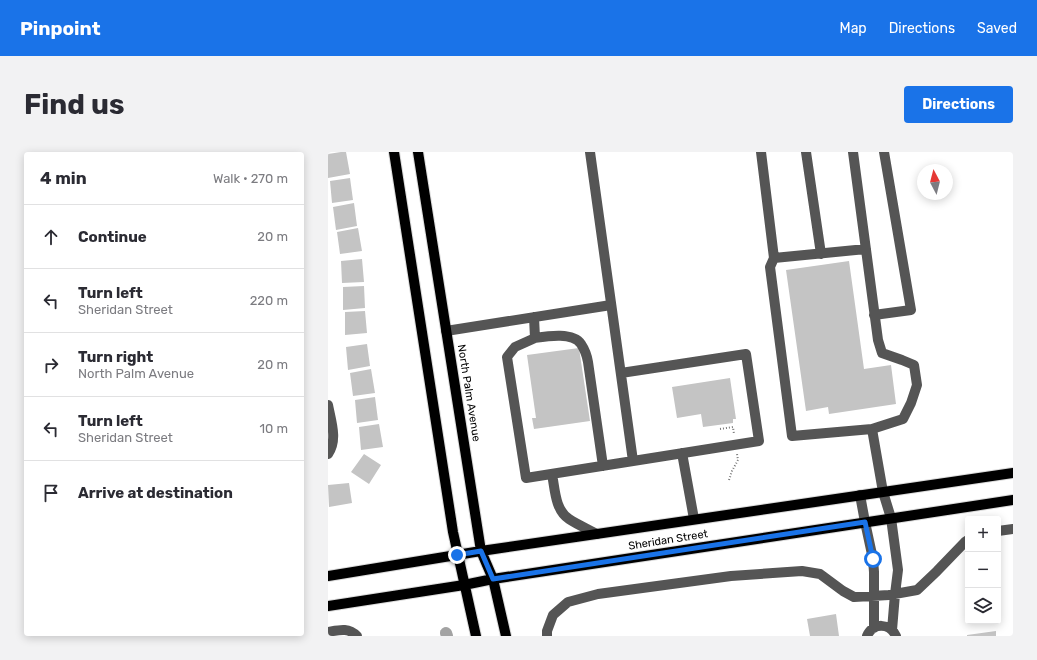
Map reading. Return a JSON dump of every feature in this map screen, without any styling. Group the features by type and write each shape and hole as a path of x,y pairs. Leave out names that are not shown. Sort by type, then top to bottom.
{"main road":[{"path":"394,152 450,516 457,555 476,636"},
{"name":"North Palm Avenue","path":"418,152 481,551 493,579 506,636"},
{"name":"Sheridan Street","path":"328,576 481,551 1013,473"},
{"name":"Sheridan Street","path":"328,606 464,585 493,579 1013,500"}],"street":[{"path":"590,152 633,461"},
{"path":"761,152 774,258 770,267 792,436 872,429 903,419 911,403 917,385 914,365 882,353 878,340 853,152"},
{"path":"806,152 821,254"},
{"path":"874,315 911,310 884,152"},
{"path":"774,258 866,249"},
{"path":"446,331 611,305"},
{"path":"534,317 535,338"},
{"path":"603,466 588,362 586,352 580,342 568,336 552,336 535,338 515,347 507,357 526,478 603,466 682,453 759,441 746,354 621,373"},
{"path":"328,405 334,439 332,447 328,453"},
{"path":"872,429 882,492 891,518 898,570 895,594 894,633"},
{"path":"682,453 694,520"},
{"path":"552,474 557,501 561,510 568,519 598,534"},
{"path":"860,495 873,559 874,572 874,596 870,632"},
{"path":"1001,531 1013,529"},
{"path":"547,636 547,631 553,615 568,602 598,594 731,576 802,570 820,574 854,597 889,596 917,590 965,542"},
{"path":"870,632 880,626 886,626 894,633"},
{"path":"328,632 344,629 355,634"}],"path":[{"path":"729,480 738,460 737,450"}],"building":[{"path":"346,152 350,174 328,178 328,154"},
{"path":"350,178 353,200 332,203 330,181"},
{"path":"354,203 357,226 336,230 333,207"},
{"path":"358,228 362,251 340,254 337,232"},
{"path":"362,259 364,282 342,283 341,261"},
{"path":"849,261 864,369 891,365 896,404 829,414 828,407 806,411 786,270"},
{"path":"364,286 365,308 343,310 343,287"},
{"path":"365,311 367,333 345,335 345,312"},
{"path":"367,344 370,366 348,370 346,347"},
{"path":"579,348 590,421 534,429 532,418 536,418 527,355"},
{"path":"371,369 375,393 353,396 350,373"},
{"path":"730,378 736,419 733,419 733,423 703,427 701,414 677,418 672,387"},
{"path":"375,397 378,420 357,423 355,400"},
{"path":"379,424 383,447 361,450 359,427"},
{"path":"364,454 381,465 369,484 351,472"},
{"path":"349,483 352,503 329,507 328,485"},
{"path":"836,614 839,636 810,636 807,619"},
{"path":"996,631 996,636 967,636 967,635"}],"route":[{"path":"457,555 481,551 493,579 865,522 873,559"}]}
